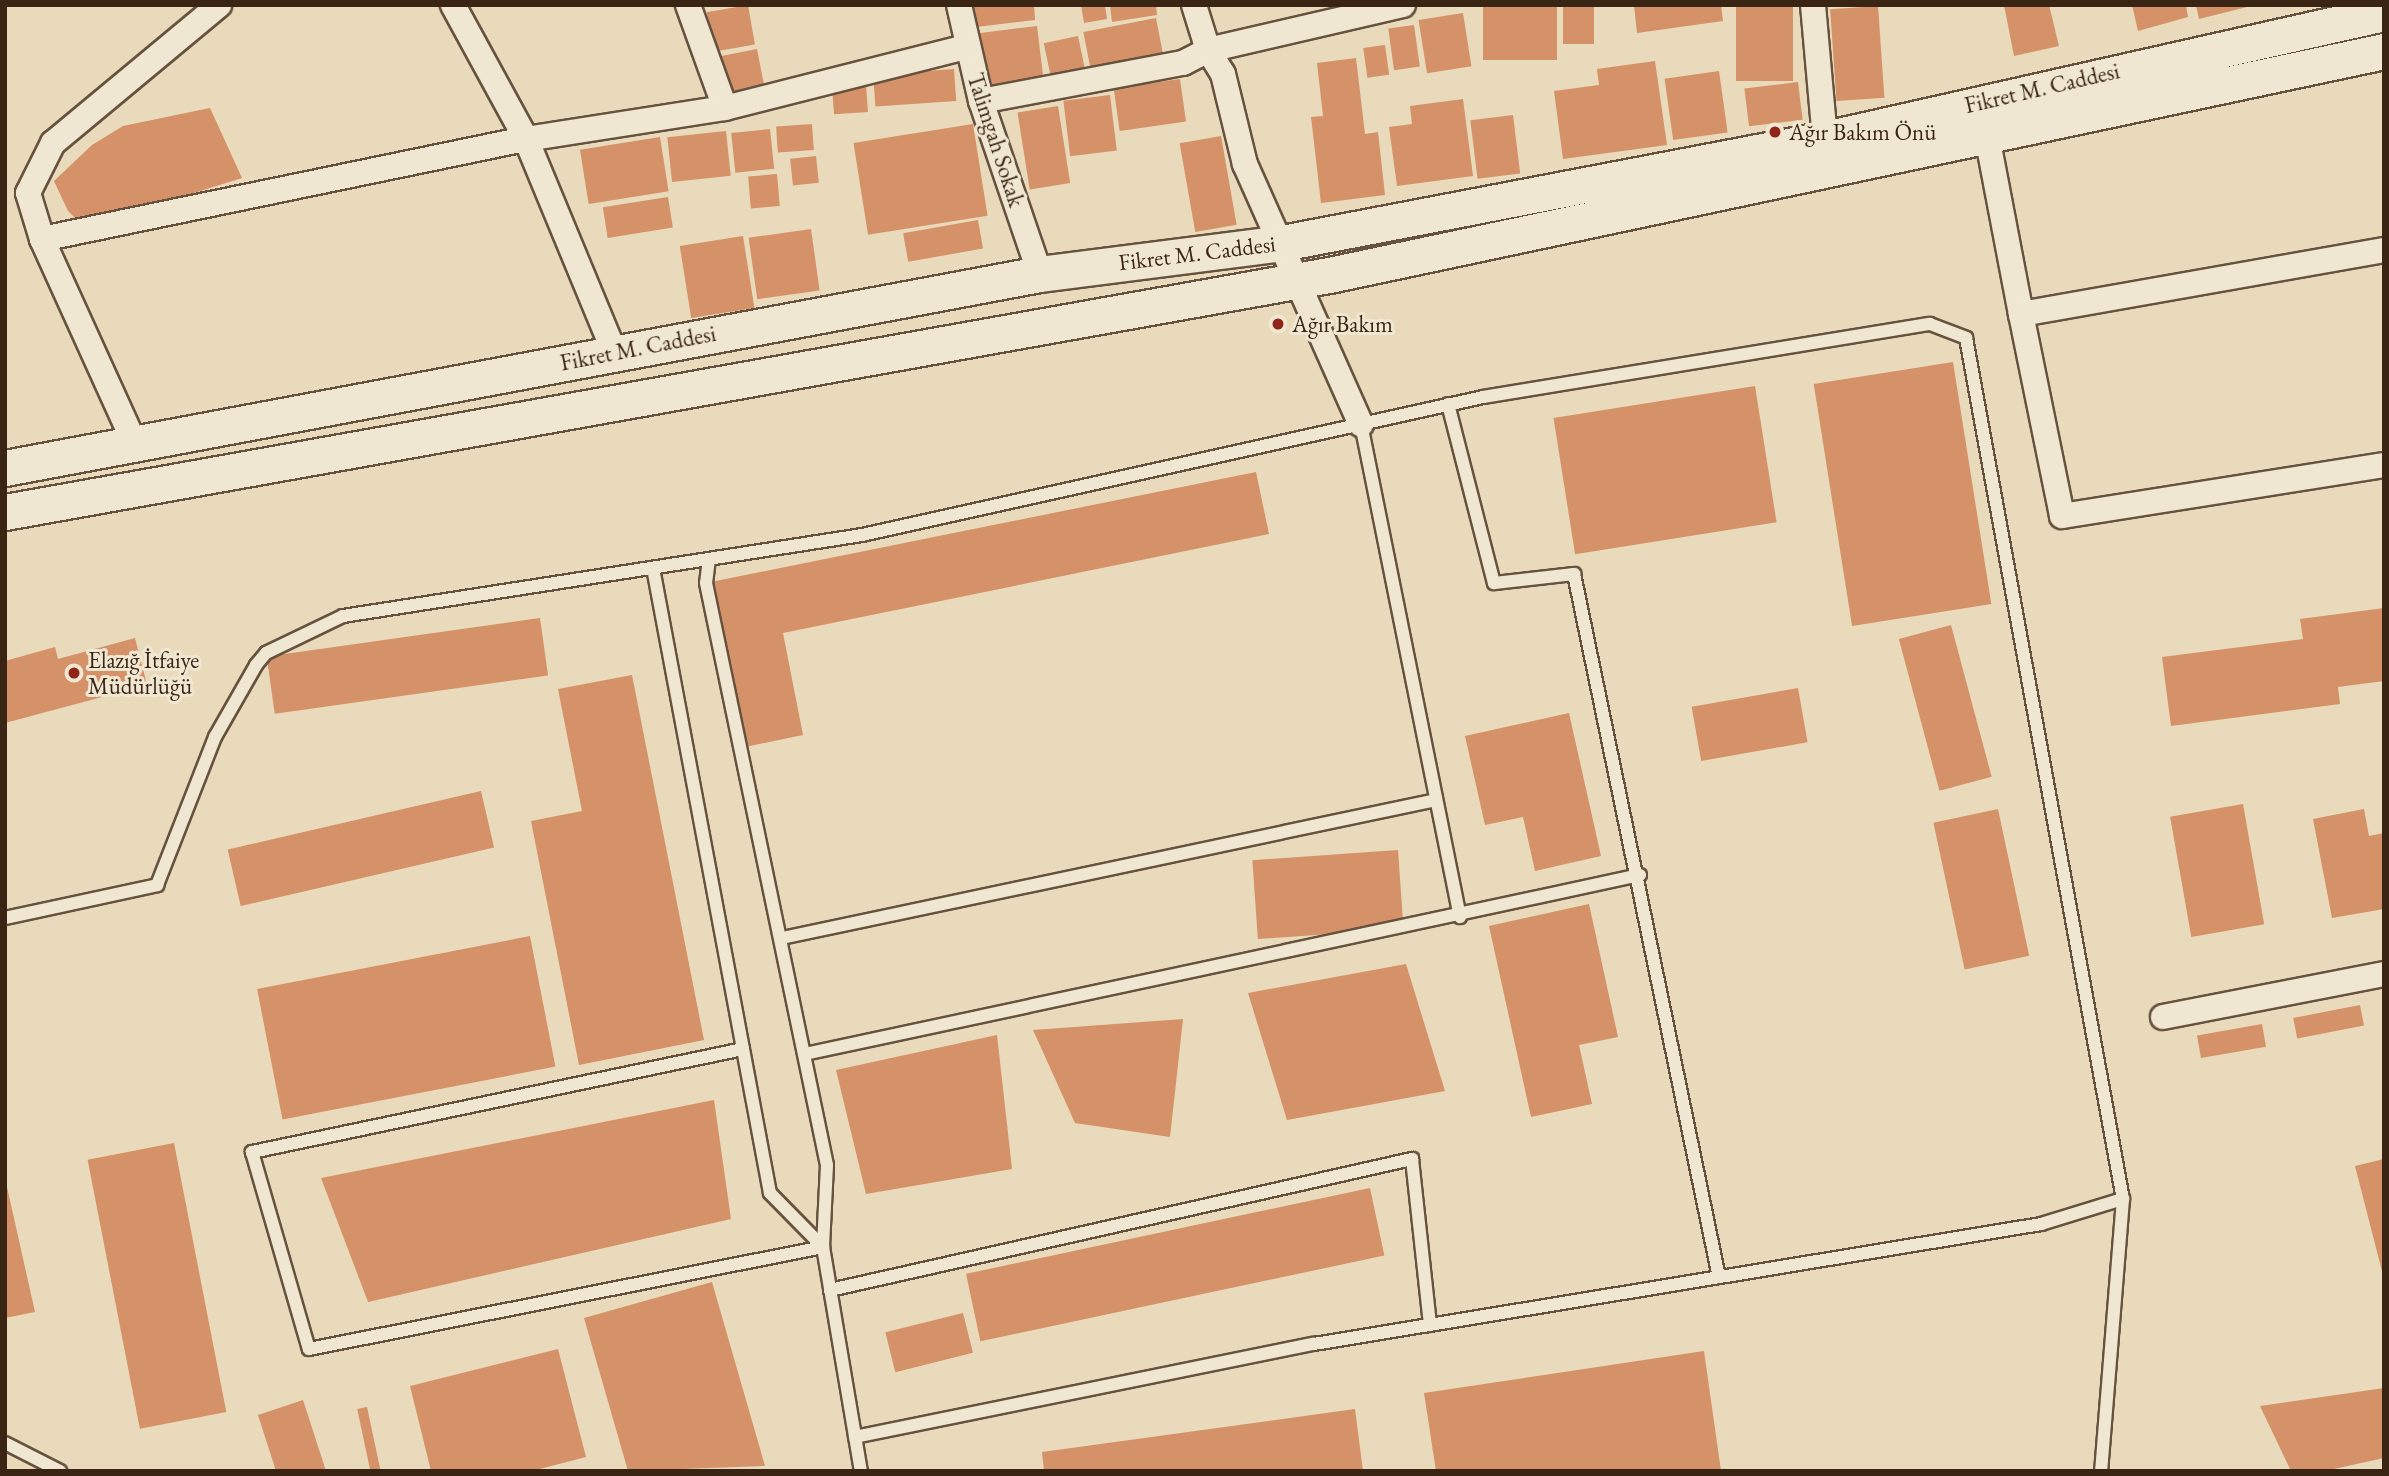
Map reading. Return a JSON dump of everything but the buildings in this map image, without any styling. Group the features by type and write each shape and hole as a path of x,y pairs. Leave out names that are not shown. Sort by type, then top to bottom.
{"main road":[{"name":"Fikret M. Caddesi","path":"5,468 1040,274 1282,243 1825,139 2384,13"},
{"path":"5,512 1299,281 2384,51"}],"street":[{"path":"134,442 42,239 28,193 53,143 219,5"},
{"path":"453,5 526,139 615,354"},
{"path":"688,5 725,108"},
{"name":"Talimgah Sokak","path":"959,5 966,47 981,101 1040,274"},
{"path":"1194,5 1208,50 1223,74 1245,164 1361,424"},
{"path":"981,101 1183,63 1208,50 1403,5"},
{"path":"1813,5 1825,139"},
{"path":"42,239 526,139 725,108 966,47"},
{"path":"1987,136 2062,516 2384,466"},
{"path":"2021,314 2384,250"},
{"path":"2163,1017 2384,975"}],"lane":[{"path":"5,918 158,885 215,737 266,653 343,616 862,535 1448,404 1930,324 1966,338 2123,1199 2101,1471"},
{"path":"1448,404 1494,583 1574,574 1640,875 1719,1277"},
{"path":"1361,424 1460,917"},
{"path":"709,559 706,583 782,938 827,1165 823,1247 861,1471"},
{"path":"653,568 770,1194 823,1247"},
{"path":"782,938 1436,800"},
{"path":"805,1054 1460,917 1640,875"},
{"path":"743,1049 252,1152 309,1349 823,1247"},
{"path":"830,1290 1412,1159 1430,1325"},
{"path":"855,1437 1430,1325 2041,1224 2123,1199"},
{"path":"5,1443 60,1471"}],"place":[{"name":"Ağır Bakım Önü","path":"1775,132"},
{"name":"Ağır Bakım","path":"1278,324"},
{"name":"Elazığ İtfaiye Müdürlüğü","path":"74,673"}]}
